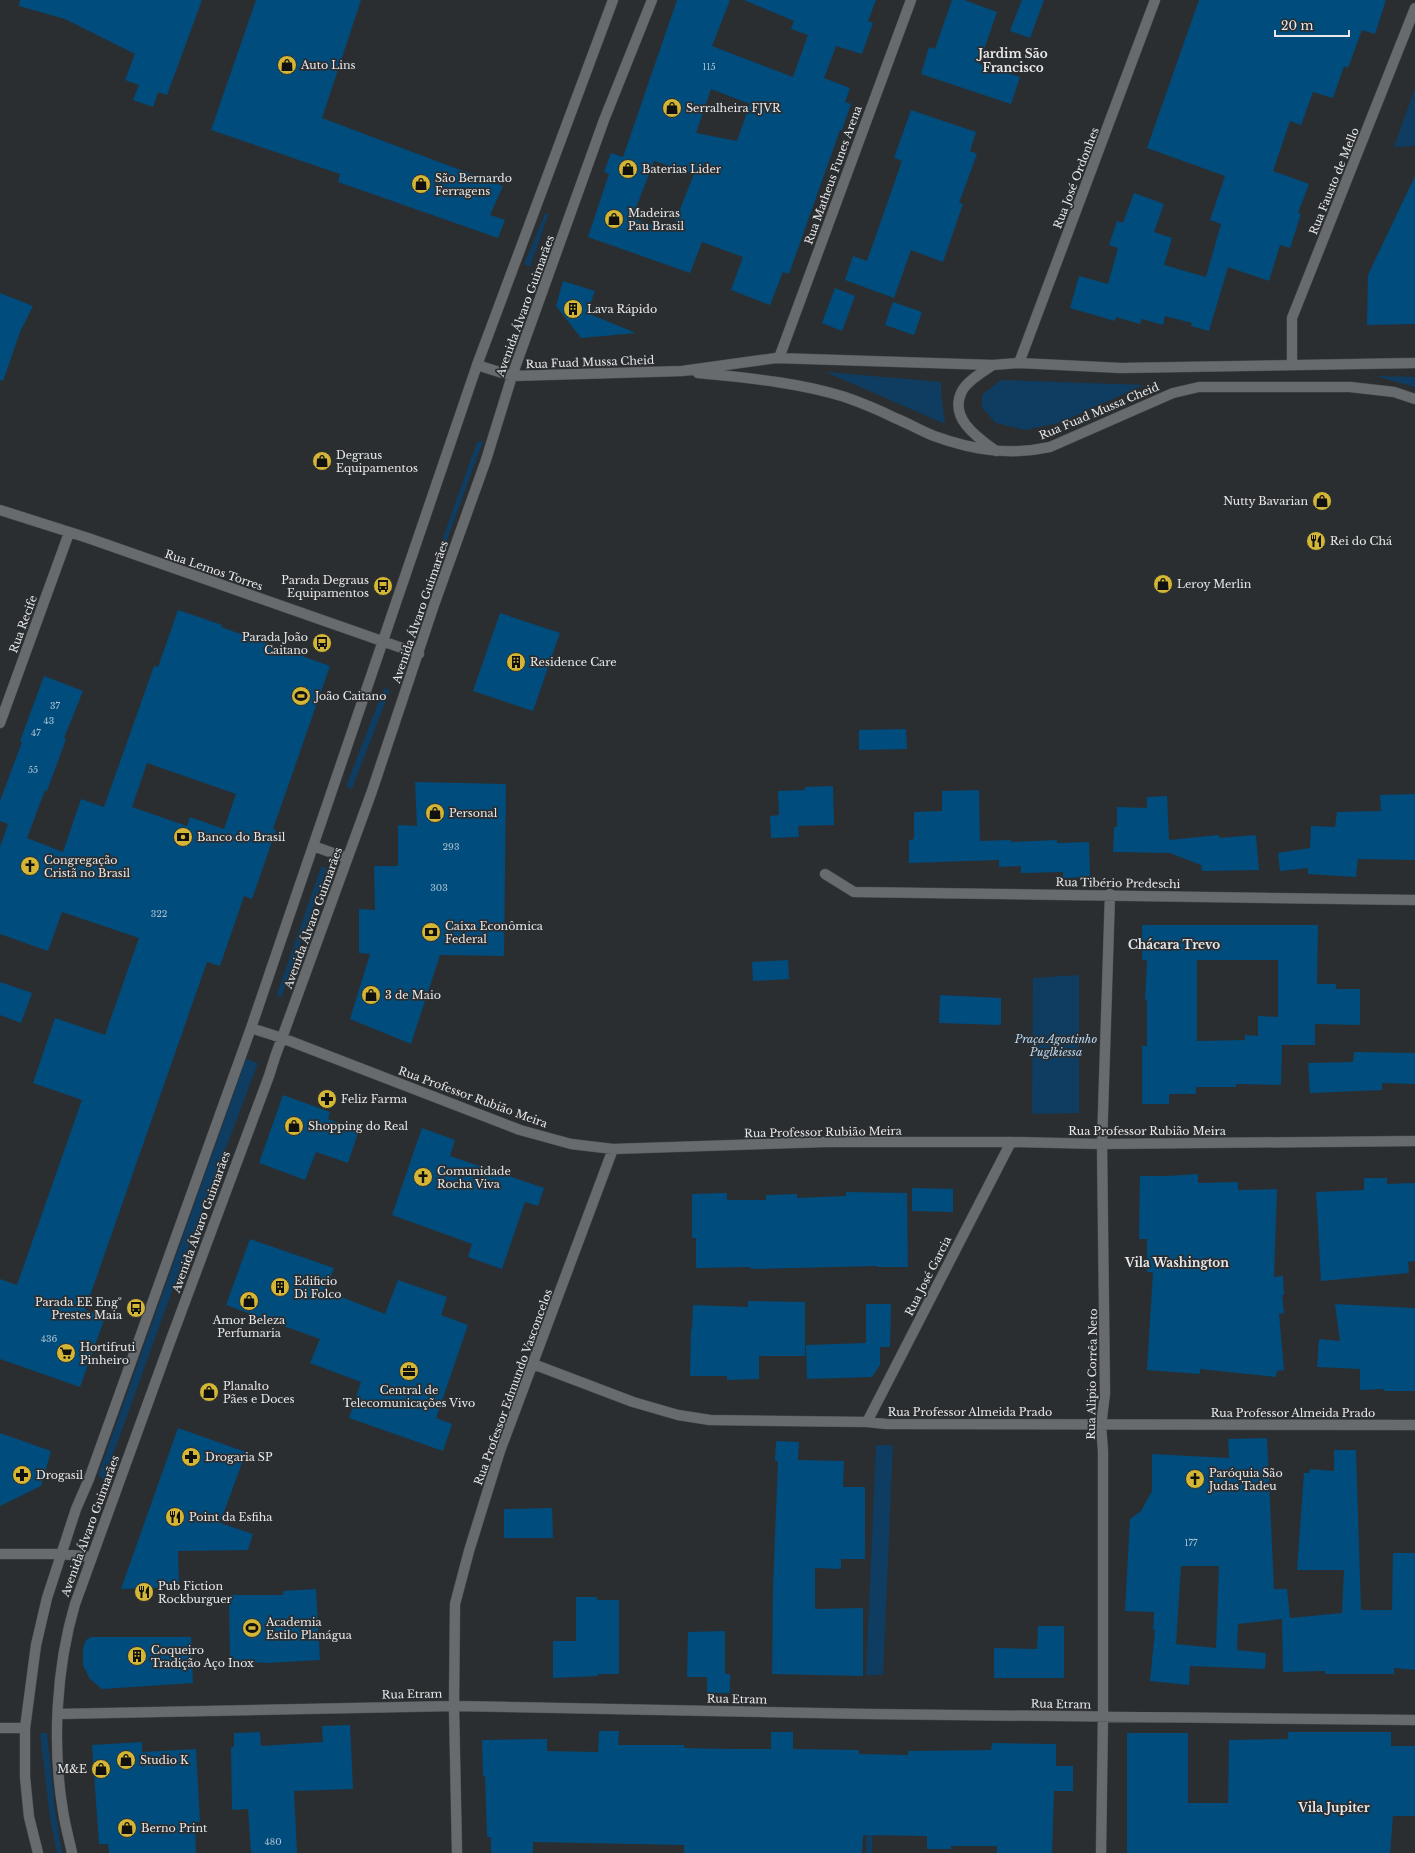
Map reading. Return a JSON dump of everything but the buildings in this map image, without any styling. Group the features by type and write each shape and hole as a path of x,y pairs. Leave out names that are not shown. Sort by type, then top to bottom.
{"street":[{"name":"Avenida Álvaro Guimarães","path":"38,1853 29,1817 25,1777 25,1728 36,1645 47,1598 76,1509 92,1472 252,1028 477,365 614,0"},
{"name":"Avenida Álvaro Guimarães","path":"72,1853 63,1811 58,1768 60,1673 66,1633 91,1557 347,858 419,654 434,605 486,460 512,376 604,120 652,0"},
{"name":"Rua Matheus Funes Arena","path":"779,358 911,0"},
{"name":"Rua José Ordonhes","path":"1019,364 1156,0"},
{"name":"Rua Fausto de Mello","path":"1292,365 1292,318 1415,8"},
{"name":"Rua Fuad Mussa Cheid","path":"477,365 512,376 682,371 779,358 1121,368 1415,364"},
{"path":"993,365 971,381 962,391 959,402 960,415 967,426 975,436 997,452"},
{"name":"Rua Fuad Mussa Cheid","path":"682,371 768,380 812,387 894,417 933,436 978,449 997,452 1029,452 1050,447 1167,395 1199,387 1350,387 1394,392 1415,399"},
{"name":"Rua Lemos Torres","path":"0,510 88,538 419,654"},
{"name":"Rua Recife","path":"0,723 69,533"},
{"path":"313,846 347,858"},
{"name":"Rua Tibério Predeschi","path":"825,874 854,892 1110,894 1415,900"},
{"name":"Rua Alipio Corrêa Neto","path":"1101,1853 1103,1717 1103,1451 1101,1426 1105,1393 1102,1144 1110,894"},
{"name":"Rua Professor Rubião Meira","path":"252,1028 282,1038 520,1130 571,1144 612,1149 826,1142 1011,1142 1102,1144 1415,1142"},
{"name":"Rua José Garcia","path":"867,1422 1011,1142"},
{"name":"Rua Professor Edmundo Vasconcelos","path":"457,1853 454,1706 455,1604 469,1551 500,1451 612,1149"},
{"name":"Rua Professor Almeida Prado","path":"533,1364 633,1402 678,1415 710,1420 867,1422 886,1424 1101,1426 1415,1425"},
{"path":"0,1554 62,1554 91,1557"},
{"name":"Rua Etram","path":"58,1714 454,1706 1103,1717 1415,1720"},
{"path":"0,1728 25,1728"}],"green space":[{"path":"1415,88 1415,146 1394,147"},
{"path":"549,213 530,267 524,264 545,214"},
{"path":"826,372 941,382 945,424"},
{"path":"1376,376 1415,377 1415,387"},
{"path":"1001,380 1144,385 1059,423 1025,430 996,423 982,408 982,395"},
{"path":"483,441 427,595 423,594 477,442"},
{"path":"384,688 390,690 352,789 346,786"},
{"path":"321,867 327,868 282,996 276,997"},
{"name":"Praça Agostinho Puglkiessa","path":"1079,975 1079,1113 1032,1114 1033,978"},
{"path":"246,1059 258,1063 164,1313 104,1480 98,1475"},
{"path":"876,1445 893,1445 883,1675 866,1675"},
{"path":"40,1733 47,1733 55,1810 62,1853 57,1853 50,1818"},
{"path":"873,1794 872,1853 866,1853 866,1796"}],"place":[{"name":"Auto Lins","path":"287,65"},
{"name":"Serralheira FJVR","path":"672,108"},
{"name":"Baterias Lider","path":"628,169"},
{"name":"São Bernardo Ferragens","path":"421,184"},
{"name":"Madeiras Pau Brasil","path":"614,219"},
{"name":"Lava Rápido","path":"573,309"},
{"name":"Degraus Equipamentos","path":"322,461"},
{"name":"Nutty Bavarian","path":"1322,501"},
{"name":"Rei do Chá","path":"1316,541"},
{"name":"Leroy Merlin","path":"1163,584"},
{"name":"Parada Degraus Equipamentos","path":"383,586"},
{"name":"Parada João Caitano","path":"322,643"},
{"name":"Residence Care","path":"516,662"},
{"name":"João Caitano","path":"301,696"},
{"name":"Personal","path":"435,813"},
{"name":"Banco do Brasil","path":"183,837"},
{"name":"Congregação Cristã no Brasil","path":"30,866"},
{"name":"Caixa Econômica Federal","path":"431,932"},
{"name":"3 de Maio","path":"371,995"},
{"name":"Feliz Farma","path":"327,1099"},
{"name":"Shopping do Real","path":"294,1126"},
{"name":"Comunidade Rocha Viva","path":"423,1177"},
{"name":"Edificio Di Folco","path":"280,1287"},
{"name":"Amor Beleza Perfumaria","path":"249,1301"},
{"name":"Parada EE Engº Prestes Maia","path":"136,1308"},
{"name":"Hortifruti Pinheiro","path":"66,1353"},
{"name":"Central de Telecomunicações Vivo","path":"409,1371"},
{"name":"Planalto Pães e Doces","path":"209,1392"},
{"name":"Drogaria SP","path":"191,1457"},
{"name":"Drogasil","path":"22,1475"},
{"name":"Paróquia São Judas Tadeu","path":"1195,1479"},
{"name":"Point da Esfiha","path":"175,1517"},
{"name":"Pub Fiction Rockburguer","path":"144,1592"},
{"name":"Academia Estilo Planágua","path":"252,1628"},
{"name":"Coqueiro Tradição Aço Inox","path":"137,1656"},
{"name":"Studio K","path":"126,1760"},
{"name":"M&E","path":"101,1769"},
{"name":"Berno Print","path":"127,1828"}],"district":[{"name":"Jardim São Francisco","path":"1013,60"},
{"name":"Chácara Trevo","path":"1174,944"},
{"name":"Vila Washington","path":"1177,1262"},
{"name":"Vila Jupiter","path":"1334,1807"}]}
